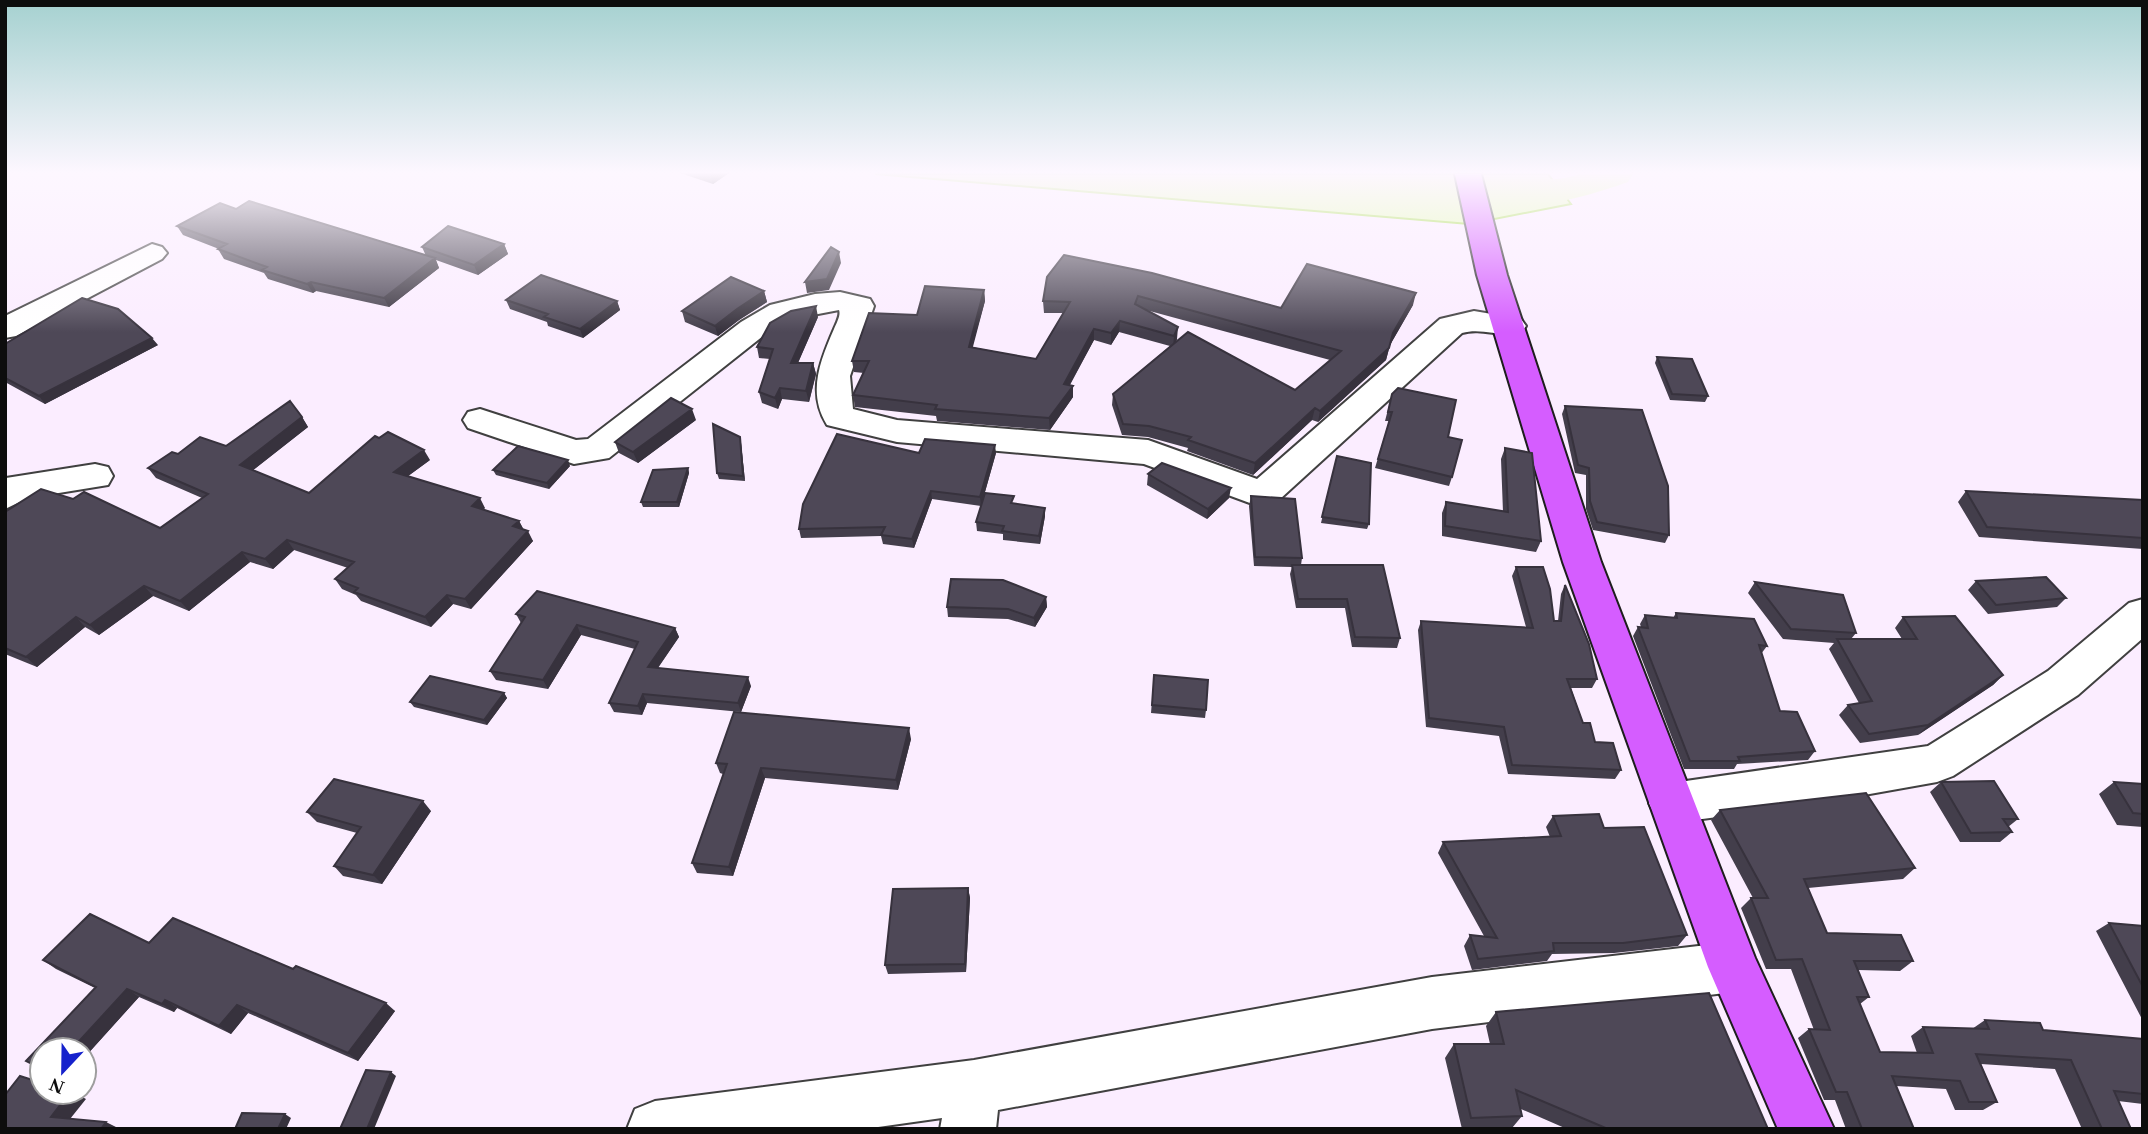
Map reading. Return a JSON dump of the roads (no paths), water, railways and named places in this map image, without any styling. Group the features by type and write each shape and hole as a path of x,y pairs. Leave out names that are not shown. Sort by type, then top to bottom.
{"main road":[{"path":"1481,227 1493,275 1582,562 1733,967 1806,1129"}],"street":[{"path":"5,329 152,253"},
{"path":"480,420 574,452 597,450 752,329 781,312 815,303 840,301 859,306 830,387 832,405 839,417 897,431 1148,452 1247,492 1258,493 1267,490 1451,326 1474,320 1510,326"},
{"path":"5,496 19,488 95,476"},
{"path":"1672,803 1808,785 1937,763 2063,683 2143,614"},
{"path":"655,1129 971,1108 1432,1003 1733,967"}]}
